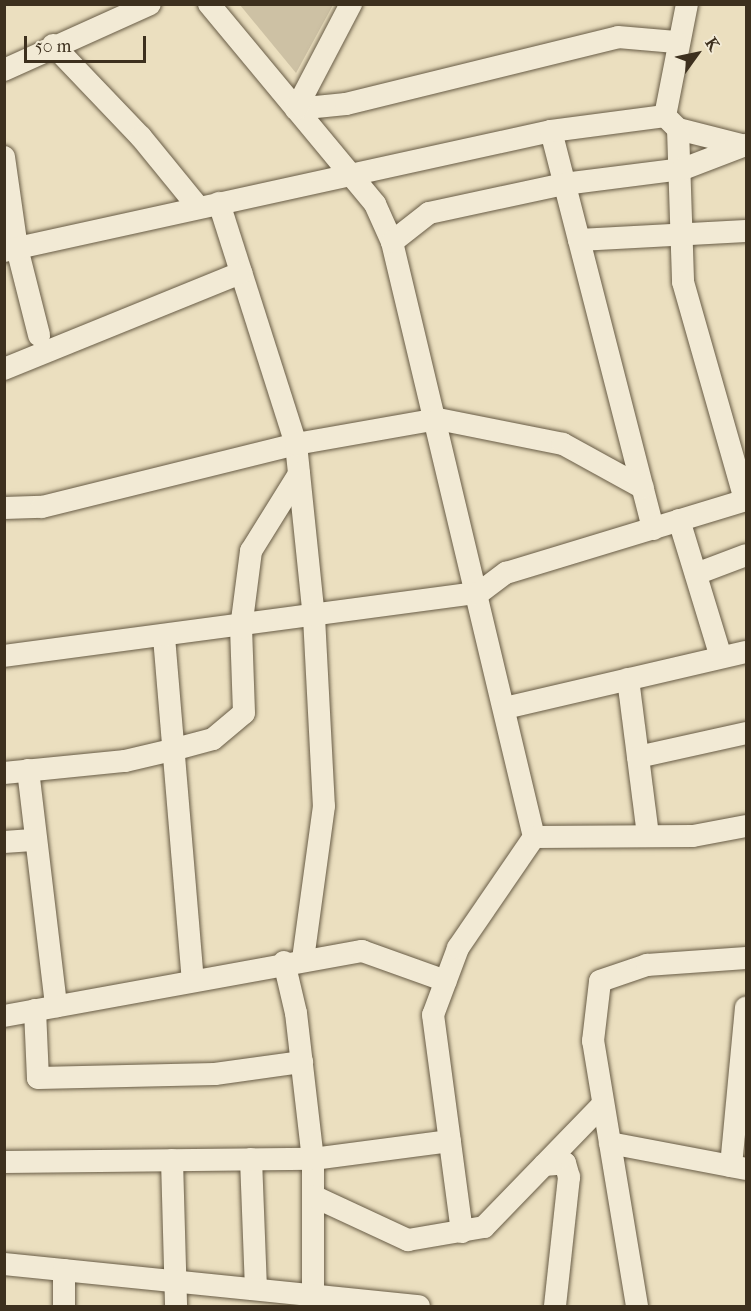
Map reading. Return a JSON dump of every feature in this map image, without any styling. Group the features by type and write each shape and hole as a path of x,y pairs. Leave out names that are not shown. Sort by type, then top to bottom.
{"street":[{"path":"4,70 53,45 150,4"},
{"path":"209,4 375,204 392,242 438,419 534,837 458,948 433,1015 462,1232"},
{"path":"296,109 351,4"},
{"path":"4,656 241,628 479,593 506,573 746,500 683,282 683,169 672,122 676,42 687,4"},
{"path":"296,109 346,104 618,37 676,42"},
{"path":"53,45 209,205 241,273 296,444 314,617 324,806 294,961 313,1159 313,1300"},
{"path":"11,249 209,205 353,177 551,131 672,122 746,151"},
{"path":"551,131 653,529"},
{"path":"392,242 429,213 564,184 683,169 746,151"},
{"path":"4,157 11,249 39,334"},
{"path":"579,240 747,231"},
{"path":"4,369 241,273"},
{"path":"4,508 42,507 296,444 438,419 563,444 643,488"},
{"path":"4,772 125,761 171,750 213,739 244,713 241,628 251,551 299,474"},
{"path":"679,520 721,657"},
{"path":"696,574 747,555"},
{"path":"164,637 171,750 193,980"},
{"path":"505,708 747,652"},
{"path":"628,679 648,836"},
{"path":"638,757 747,733"},
{"path":"27,770 36,840 45,1008 38,1077 215,1074 302,1062"},
{"path":"534,837 693,836 747,826"},
{"path":"4,843 36,840"},
{"path":"4,1016 294,961 362,951 446,981"},
{"path":"637,1306 593,1041 600,981 647,965 747,958"},
{"path":"610,1143 739,1167 747,1008"},
{"path":"313,1196 408,1240 484,1227 603,1104"},
{"path":"4,1161 313,1159 450,1142"},
{"path":"251,1159 256,1288"},
{"path":"172,1160 176,1306"},
{"path":"544,1165 565,1163 569,1177 555,1306"},
{"path":"4,1264 256,1288 313,1300 419,1306"},
{"path":"64,1270 64,1306"}],"shaded area":[{"path":"240,5 333,5 296,73"}]}
